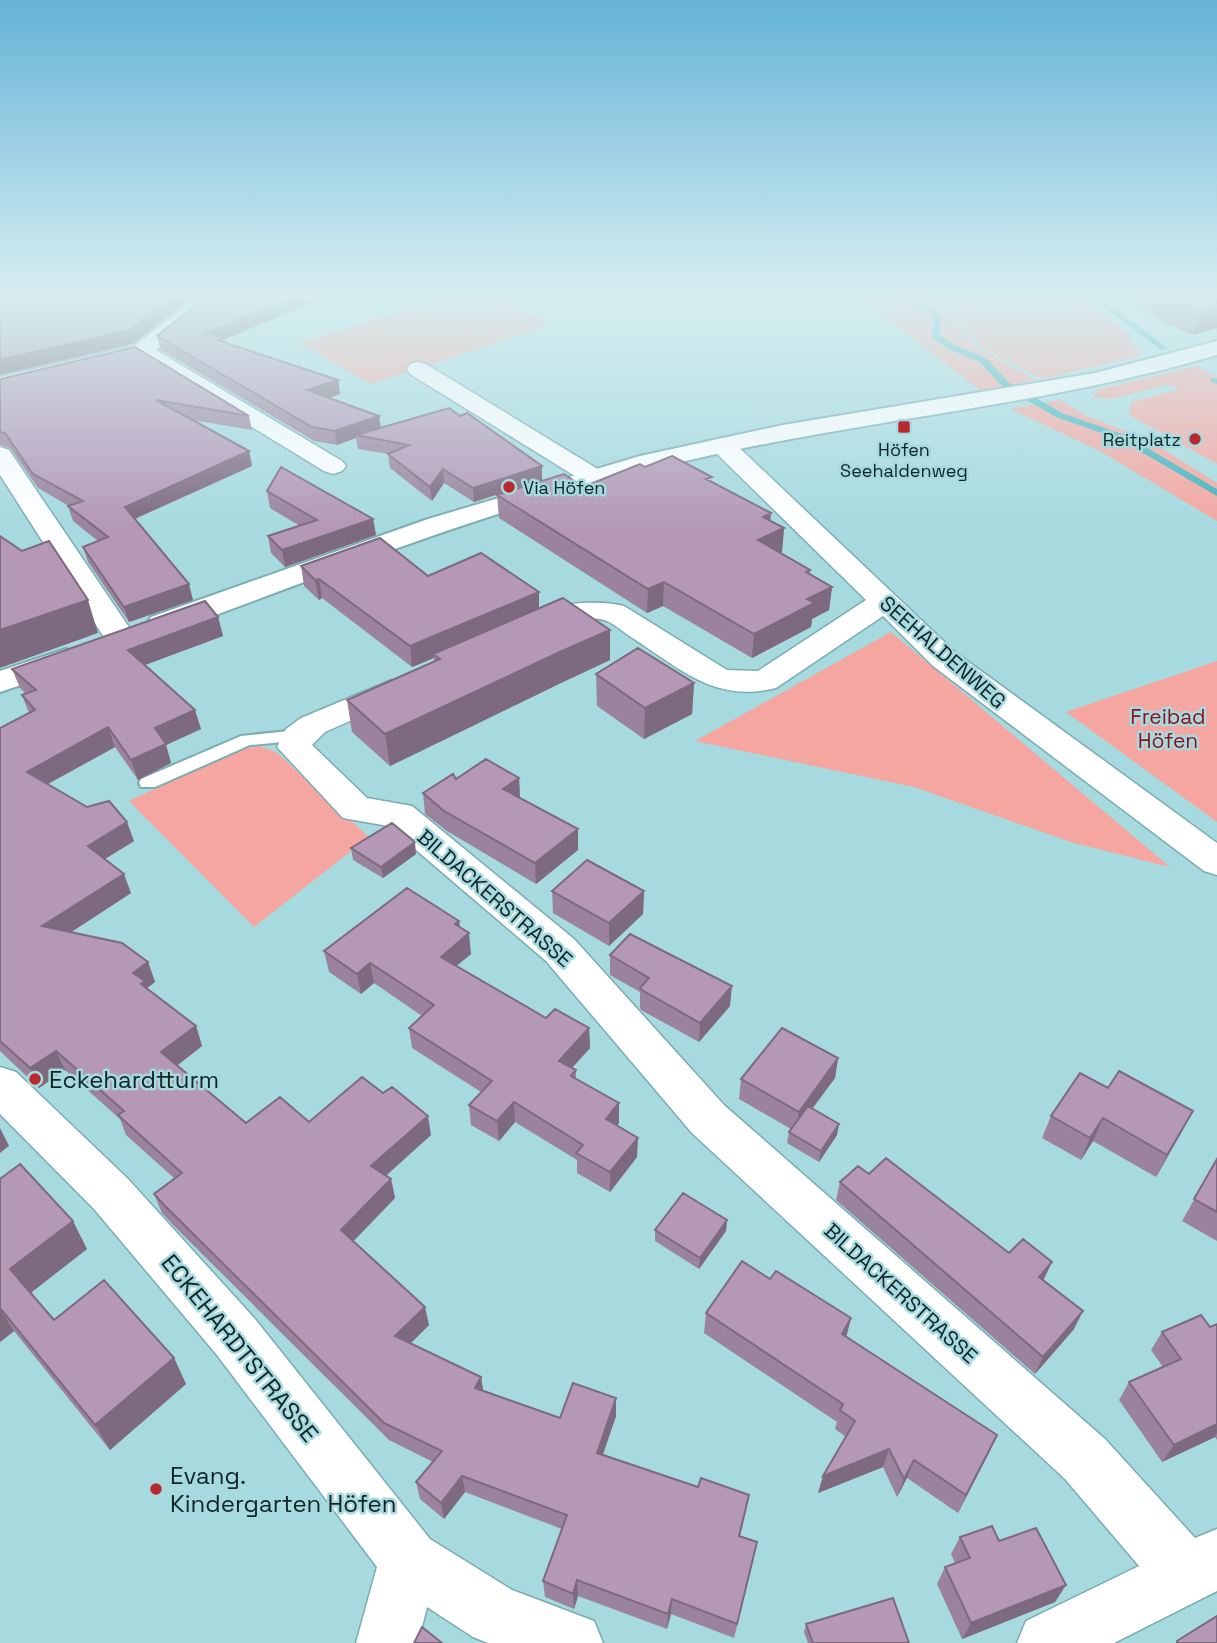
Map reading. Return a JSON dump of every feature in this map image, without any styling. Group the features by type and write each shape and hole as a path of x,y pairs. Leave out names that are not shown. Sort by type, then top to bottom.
{"street":[{"path":"0,384 44,374"},
{"path":"180,374 333,466"},
{"path":"426,374 592,476"},
{"path":"0,682 419,533 592,476 731,443 1037,393 1123,374"},
{"name":"SEEHALDENWEG","path":"731,443 884,602 937,653 982,690 1217,862"},
{"path":"0,455 121,639"},
{"path":"498,643 572,611 613,612 720,680 765,681 884,602"},
{"path":"298,736 313,725 424,676"},
{"name":"BILDACKERSTRASSE","path":"298,736 295,747 356,809 399,815 561,950 708,1119 1201,1566"},
{"name":"ECKEHARDTSTRASSE","path":"0,1085 111,1194 236,1337 409,1560 495,1615 572,1643"},
{"path":"387,1643 409,1560"},
{"path":"1048,1643 1201,1566"}],"lane":[{"path":"148,783 247,740 298,736"}],"green space":[{"path":"353,374 403,374 371,384"},
{"path":"959,374 1025,374 1036,380 981,391"},
{"path":"1032,374 1064,374 1042,379"},
{"name":"Reitplatz","path":"1165,374 1211,374 1217,377 1217,464 1129,415 1131,402 1180,389 1166,385 1111,399 1093,397 1097,390"},
{"path":"1059,400 1089,417 1148,440 1217,483 1217,521 1100,451 1010,409"},
{"path":"891,632 1170,867 1074,843 914,787 695,741"},
{"name":"Freibad Höfen","path":"1217,661 1217,822 1066,712"},
{"path":"260,746 276,752 369,837 254,927 129,801 241,749"}],"building":[{"path":"22,374 179,374 249,416 156,400 249,451 125,507 189,584 124,607 83,547 108,537 68,506 83,501 33,474 5,433 0,432 0,379"},
{"path":"221,374 319,374 338,380 307,390 379,416 335,431 312,427"},
{"path":"449,408 460,416 467,413 542,466 473,488 443,469 430,487 388,454 409,445 356,435"},
{"path":"672,456 712,477 706,479 771,513 763,517 784,528 758,540 810,570 806,572 832,587 807,599 814,603 754,634 664,582 648,589 497,495 564,474 583,487 640,464 645,467"},
{"path":"281,467 373,519 282,550 268,536 317,520 267,491"},
{"path":"0,536 22,551 49,541 88,600 0,630"},
{"path":"380,538 428,576 481,553 539,592 410,646 319,579 315,580 301,566"},
{"path":"563,598 610,630 385,734 347,700 440,659 433,654"},
{"path":"205,601 218,617 128,650 195,710 155,728 166,744 131,760 108,727 27,772 87,807 109,801 127,822 88,846 124,874 42,926 122,943 148,962 133,973 145,981 141,984 196,1026 161,1052 246,1123 280,1097 309,1122 362,1077 383,1093 392,1087 428,1116 371,1166 391,1179 341,1230 425,1307 395,1336 481,1377 475,1388 560,1418 573,1383 616,1398 597,1453 698,1487 701,1478 749,1495 739,1536 757,1542 737,1624 672,1599 668,1614 577,1580 573,1594 543,1581 567,1515 462,1476 441,1503 416,1482 442,1451 384,1423 165,1206 154,1194 182,1173 118,1115 124,1111 56,1051 30,1068 0,1041 0,728 35,710 22,695 36,690 12,669"},
{"path":"638,648 694,683 645,708 596,674"},
{"path":"486,759 519,778 503,789 578,829 535,863 444,811 423,793 453,774 456,779"},
{"path":"392,823 415,842 381,867 351,848"},
{"path":"587,860 644,891 609,923 552,891"},
{"path":"407,888 459,921 455,924 469,933 441,957 546,1018 555,1009 589,1028 559,1061 576,1070 571,1076 619,1103 606,1119 638,1138 610,1172 576,1153 583,1145 514,1102 497,1121 469,1105 492,1081 409,1028 434,1005 370,963 357,974 324,951"},
{"path":"630,934 732,986 700,1023 642,990 640,988 649,978 610,955"},
{"path":"782,1028 838,1058 799,1112 741,1079"},
{"path":"1119,1071 1193,1111 1167,1155 1103,1118 1090,1138 1051,1116 1080,1073 1108,1088"},
{"path":"808,1106 839,1124 821,1151 789,1132"},
{"path":"886,1158 1009,1253 1023,1239 1052,1262 1039,1277 1083,1311 1043,1357 840,1182 858,1166 869,1174"},
{"path":"1217,1159 1217,1212 1194,1199"},
{"path":"20,1164 73,1221 10,1269 54,1320 104,1280 174,1358 95,1425 0,1308 0,1179"},
{"path":"683,1193 727,1220 700,1258 655,1230"},
{"path":"742,1261 770,1279 776,1271 851,1318 842,1334 997,1435 966,1495 914,1460 904,1479 889,1449 823,1476 855,1421 840,1410 843,1404 706,1313"},
{"path":"1201,1315 1210,1327 1217,1324 1217,1424 1174,1445 1129,1382 1181,1359 1162,1332"},
{"path":"992,1526 999,1541 1036,1528 1066,1585 971,1623 945,1567 970,1558 960,1537"},
{"path":"893,1598 909,1643 813,1643 806,1624"},
{"path":"1217,1616 1217,1643 1177,1643 1177,1641"},
{"path":"422,1627 442,1643 414,1643"}],"waterway":[{"path":"996,374 1005,384 1059,415 1124,438 1217,493"}],"place":[{"name":"Höfen Seehaldenweg","path":"904,427"},
{"name":"Reitplatz","path":"1195,439"},
{"name":"Via Höfen","path":"509,487"},
{"name":"Eckehardtturm","path":"35,1079"},
{"name":"Evang. Kindergarten Höfen","path":"156,1489"}]}
